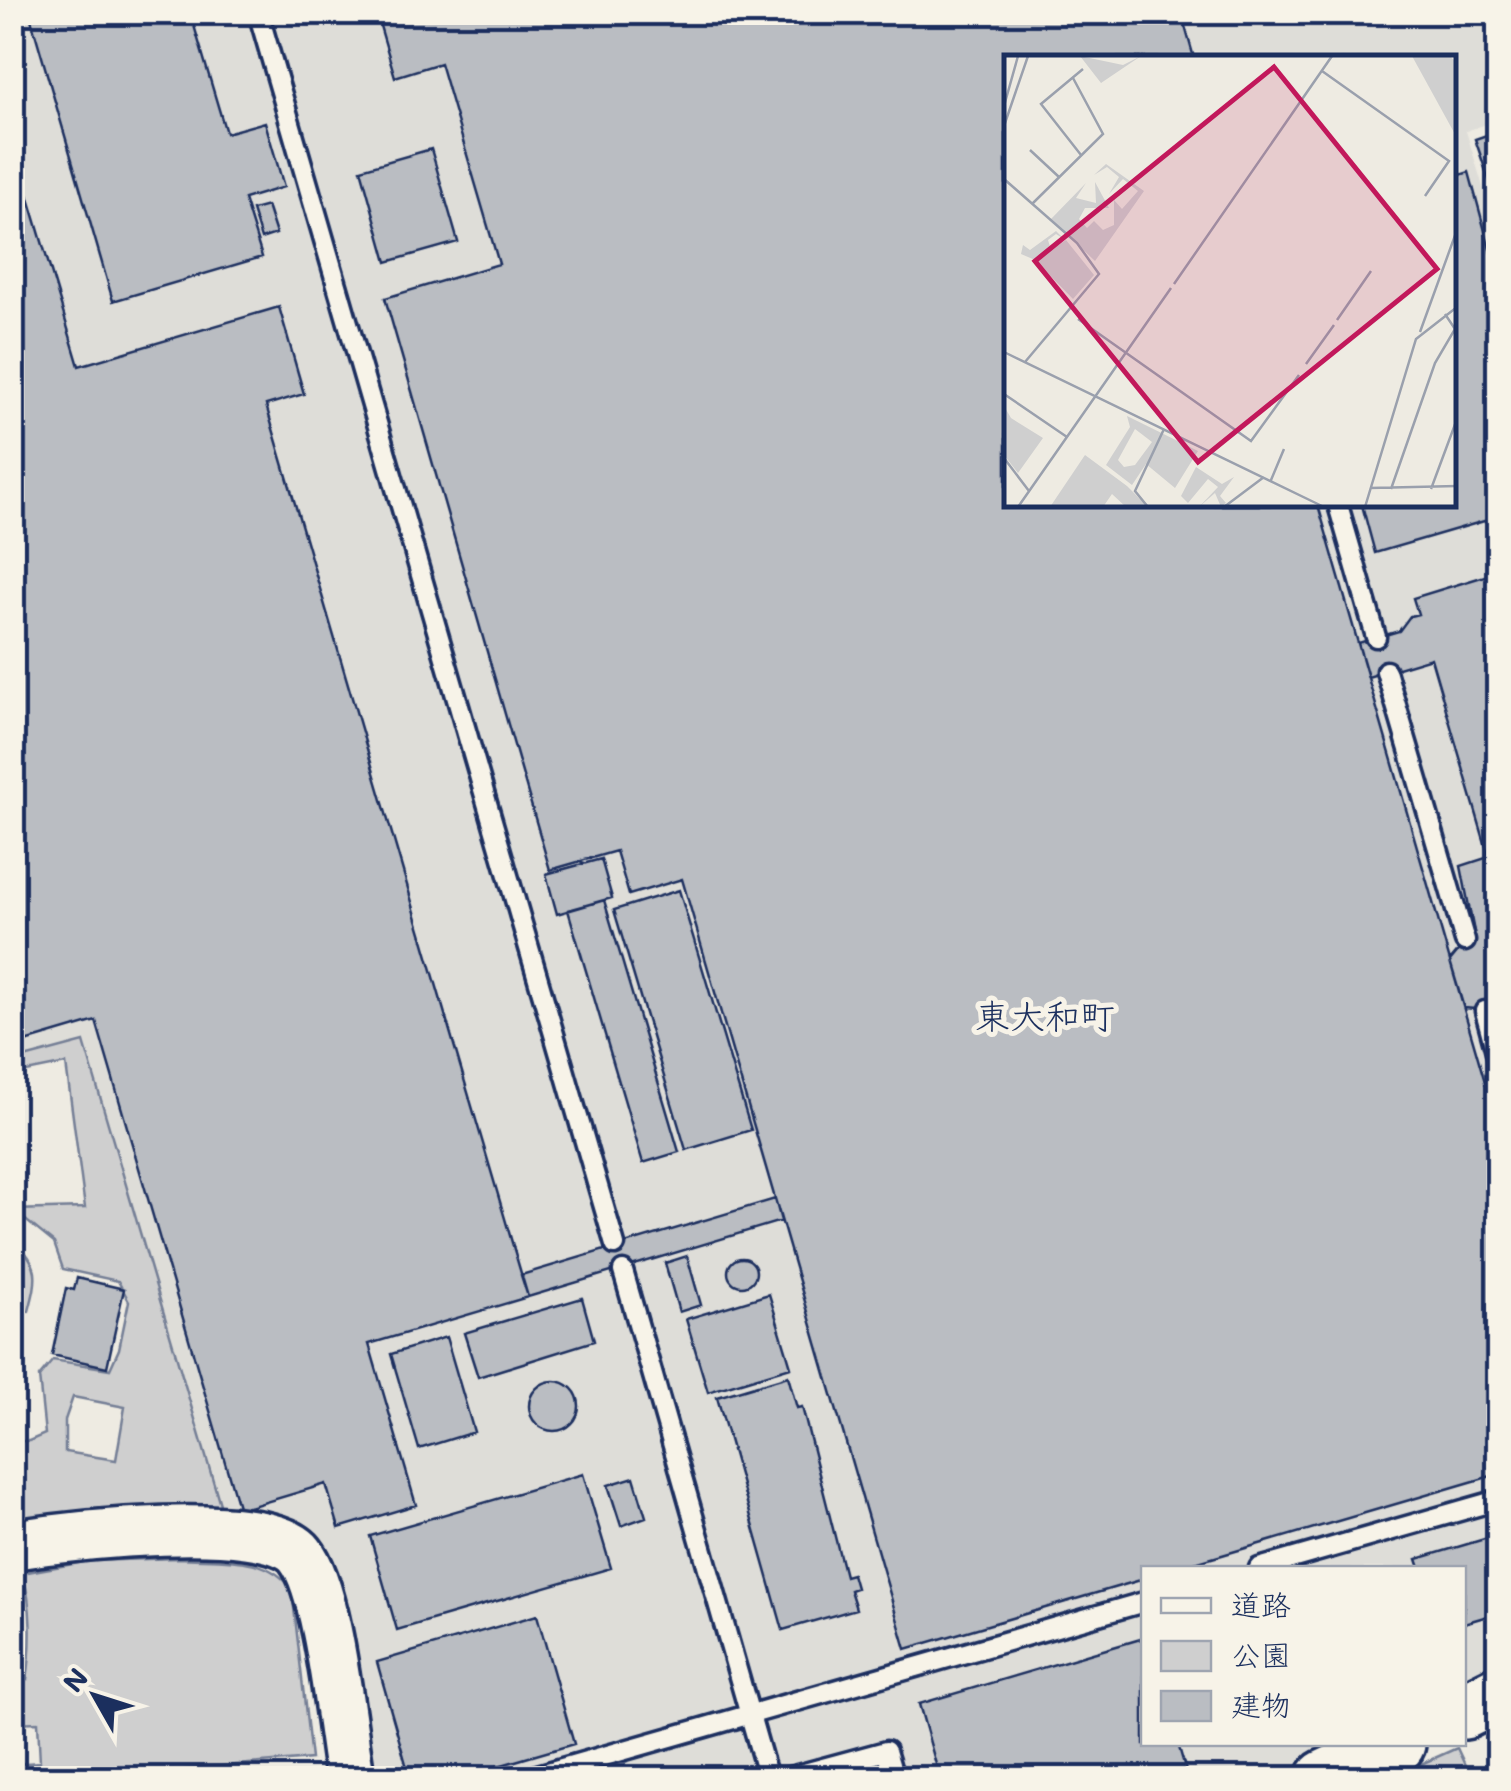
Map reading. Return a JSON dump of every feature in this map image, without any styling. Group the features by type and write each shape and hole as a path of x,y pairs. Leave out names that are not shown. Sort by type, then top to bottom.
{"main road":[{"path":"1466,1710 1498,1694"},
{"path":"1325,1778 1392,1746"}],"street":[{"path":"12,1545 75,1535 141,1531 237,1534 274,1540 297,1550 311,1571 320,1600 350,1778"}],"lane":[{"path":"258,12 615,1245"},
{"path":"1339,508 1376,637"},
{"path":"1386,671 1465,941"},
{"path":"1485,1011 1498,1059"},
{"path":"623,1272 768,1778"},
{"path":"1266,1566 1498,1500"},
{"path":"527,1778 1141,1603"},
{"path":"786,1778 886,1751 894,1778"}],"shaded area":[{"path":"13,13 1498,13 1498,120 1466,131 1498,236 1498,1671 1466,1687 1466,1566 1141,1566 1141,1746 1343,1746 1273,1778 368,1778 330,1559 224,1518 85,1042 13,1061"}],"green space":[{"path":"84,1042 224,1518 13,1538 13,1441 29,1441 45,1434 39,1377 53,1360 110,1369 119,1349 129,1301 118,1281 63,1269 54,1243 13,1210 85,1208 66,1064 12,1075 13,1061","holes":["73,1397 125,1407 116,1460 65,1452 65,1420"]},
{"path":"13,1240 29,1256 35,1280 29,1311 13,1321"},
{"path":"178,1558 256,1564 282,1578 292,1590 311,1759 75,1778 13,1778 13,1764 40,1762 38,1722 13,1723 13,1681 27,1680 30,1654 30,1612 22,1573 90,1561"},
{"path":"1457,1748 1471,1778 1390,1778"}],"building":[{"path":"29,12 190,12 226,133 265,122 284,187 244,199 262,257 113,301"},
{"path":"376,12 1181,12 1193,55 1004,55 1004,508 1319,508 1498,1127 1495,1198 1498,1474 1185,1566 1141,1566 1141,1580 906,1649 682,879 629,895 616,851 550,870 385,298 499,264 440,63 395,77"},
{"path":"1498,131 1498,186 1492,189 1475,139"},
{"path":"12,141 79,366 279,307 304,394 266,405 528,1297 369,1344 416,1505 339,1528 326,1484 239,1510 96,1021 12,1046"},
{"path":"431,149 458,242 387,262 361,169"},
{"path":"1469,172 1498,279 1498,517 1375,553 1363,508 1456,508 1456,176"},
{"path":"267,206 276,234 261,239 252,210"},
{"path":"1498,572 1498,1011 1464,1008 1450,961 1474,932 1461,866 1489,857 1431,658 1368,677 1358,643 1399,631 1410,616 1418,614 1413,598"},
{"path":"601,859 612,898 557,914 546,874"},
{"path":"679,890 751,1130 686,1150 614,910"},
{"path":"604,900 679,1152 643,1163 568,910"},
{"path":"775,1199 781,1221 528,1297 521,1275"},
{"path":"687,1256 701,1305 679,1312 665,1263"},
{"path":"742,1258 752,1262 756,1272 752,1282 742,1286 732,1282 728,1272 732,1262"},
{"path":"77,1278 124,1289 107,1367 52,1355 66,1288 74,1290"},
{"path":"769,1294 791,1367 708,1392 686,1319"},
{"path":"582,1298 594,1341 478,1377 464,1333"},
{"path":"446,1337 474,1432 419,1449 391,1354"},
{"path":"788,1376 797,1408 802,1407 845,1576 852,1574 856,1588 850,1590 856,1609 783,1630 717,1397"},
{"path":"554,1381 572,1388 579,1406 572,1424 554,1431 536,1424 529,1406 536,1388"},
{"path":"583,1474 611,1568 397,1630 370,1536"},
{"path":"634,1477 646,1517 621,1526 608,1485"},
{"path":"1498,1535 1498,1613 1466,1622 1466,1566 1419,1566 1417,1559"},
{"path":"537,1615 574,1744 457,1778 410,1778 377,1662"},
{"path":"1141,1639 1141,1746 1179,1746 1188,1778 926,1778 939,1775 919,1704"}],"district":[{"name":"東大和町","path":"1045,1015"}]}
